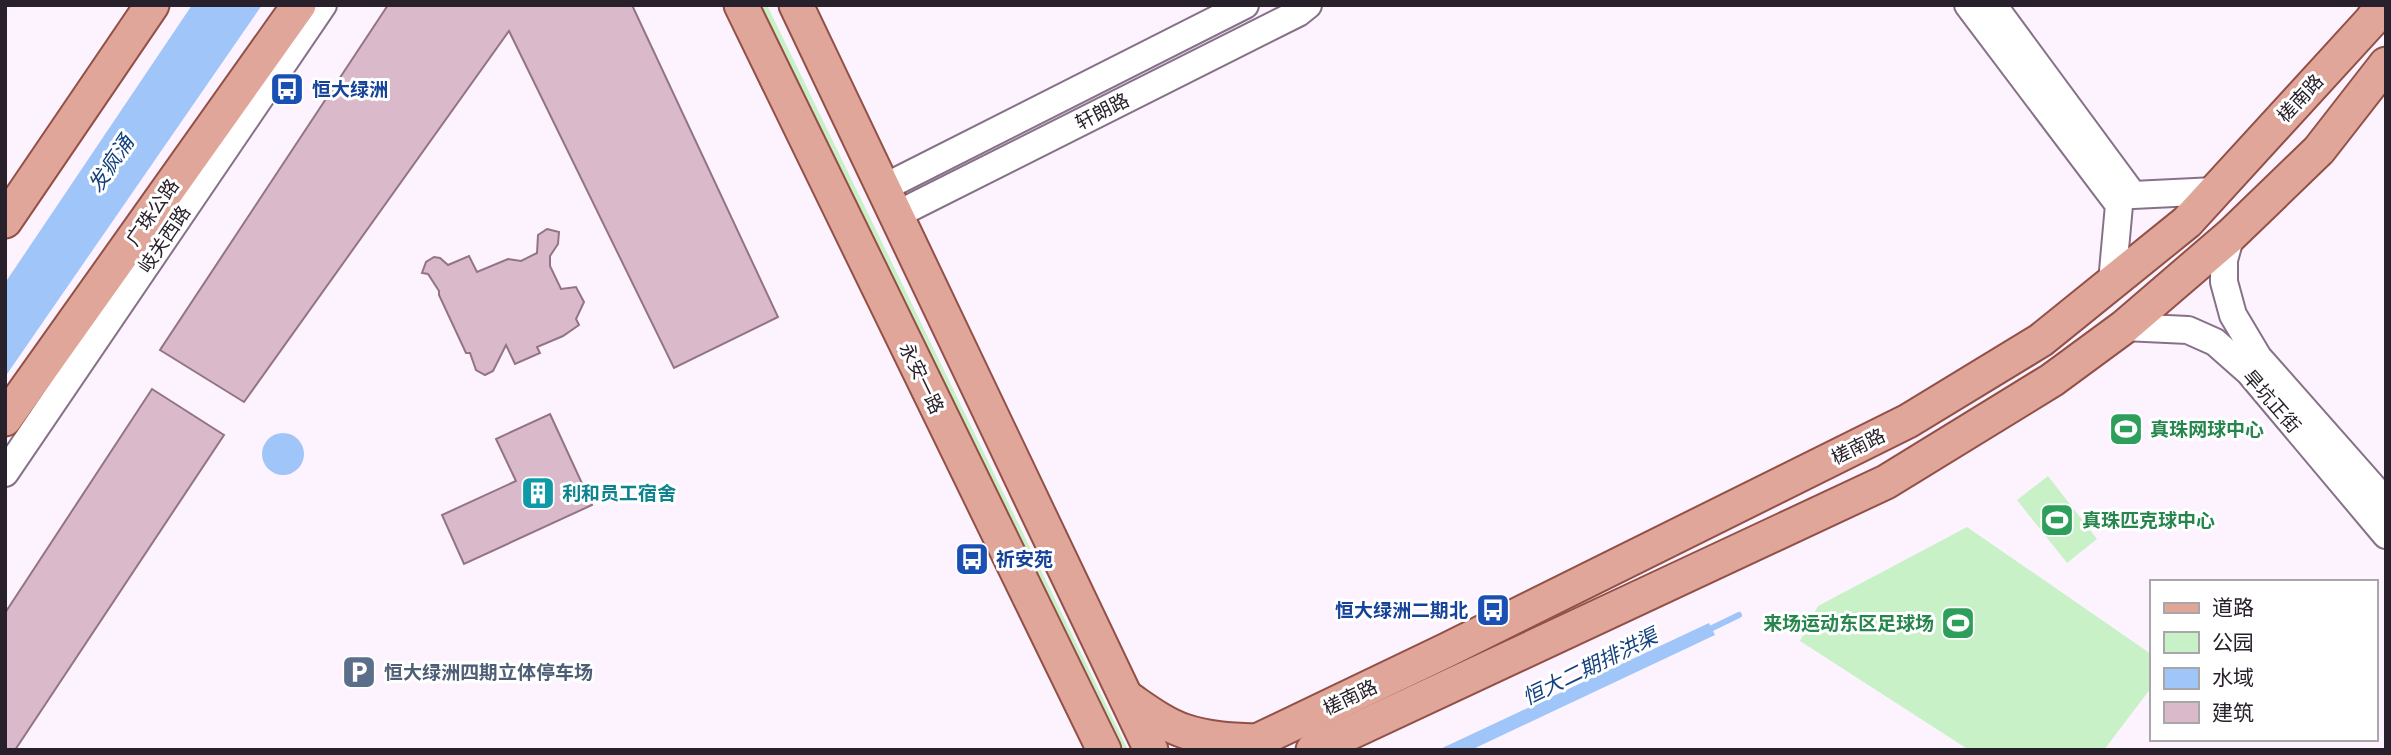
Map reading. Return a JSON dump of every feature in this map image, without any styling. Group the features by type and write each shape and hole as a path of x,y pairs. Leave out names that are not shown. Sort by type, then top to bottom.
{"main road":[{"path":"5,221 152,5"},
{"name":"广珠公路","path":"5,419 299,5"},
{"name":"永安一路","path":"741,5 1104,750"},
{"path":"796,5 1151,750"},
{"name":"槎南路","path":"1247,745 1447,650 1908,421 2041,340 2187,222 2362,31 2382,5"},
{"name":"槎南路","path":"1313,750 1886,482 2052,380 2124,327 2231,235 2319,150 2386,64"},
{"path":"1821,465 1840,504"},
{"path":"1126,697 1157,718 1184,731 1247,745"},
{"path":"1082,705 1083,750"}],"street":[{"name":"岐关西路","path":"5,473 323,5"},
{"name":"轩朗路","path":"890,201 1245,5"},
{"name":"轩朗路","path":"890,201 1298,13 1307,5"},
{"path":"1968,5 2119,205 2112,282"},
{"path":"1993,5 2133,195 2215,191"},
{"name":"旱坑正街","path":"2231,235 2224,260 2224,282 2233,315 2258,357 2386,502"},
{"name":"旱坑正街","path":"2124,327 2188,330 2215,342 2249,372 2386,536"}],"green space":[{"path":"754,5 767,5 1128,750 1113,750"},
{"name":"真珠匹克球中心","path":"2048,476 2097,539 2067,563 2017,500"},
{"name":"来场运动东区足球场","path":"1967,527 2150,653 2150,689 2104,750 1969,750 1800,641 1818,606"}],"water":[{"name":"发疯涌","path":"192,5 262,5 5,377 5,283"},
{"path":"283,433 298,439 304,454 298,469 283,475 268,469 262,454 268,439"},
{"path":"1709,623 1715,635 1471,750 1438,750"}],"building":[{"path":"388,5 632,5 778,317 674,368 509,31 244,402 160,350"},
{"path":"547,229 559,232 558,244 550,256 550,266 561,289 576,287 584,302 576,319 579,325 563,336 537,347 540,353 515,364 506,345 493,371 485,375 476,370 439,291 428,274 422,273 426,262 434,257 440,258 448,265 469,256 477,272 508,259 521,261 537,253 538,235"},
{"path":"152,389 224,435 15,750 5,750 5,613"},
{"name":"利和员工宿舍","path":"550,414 592,505 464,564 442,515 516,481 496,439"}],"waterway":[{"name":"恒大二期排洪渠","path":"1706,631 1739,615"}],"place":[{"name":"恒大绿洲","path":"287,89"},
{"name":"真珠网球中心","path":"2126,429"},
{"name":"利和员工宿舍","path":"538,493"},
{"name":"真珠匹克球中心","path":"2057,520"},
{"name":"祈安苑","path":"972,559"},
{"name":"恒大绿洲二期北","path":"1493,610"},
{"name":"来场运动东区足球场","path":"1958,623"},
{"name":"恒大绿洲四期立体停车场","path":"359,672"}]}
